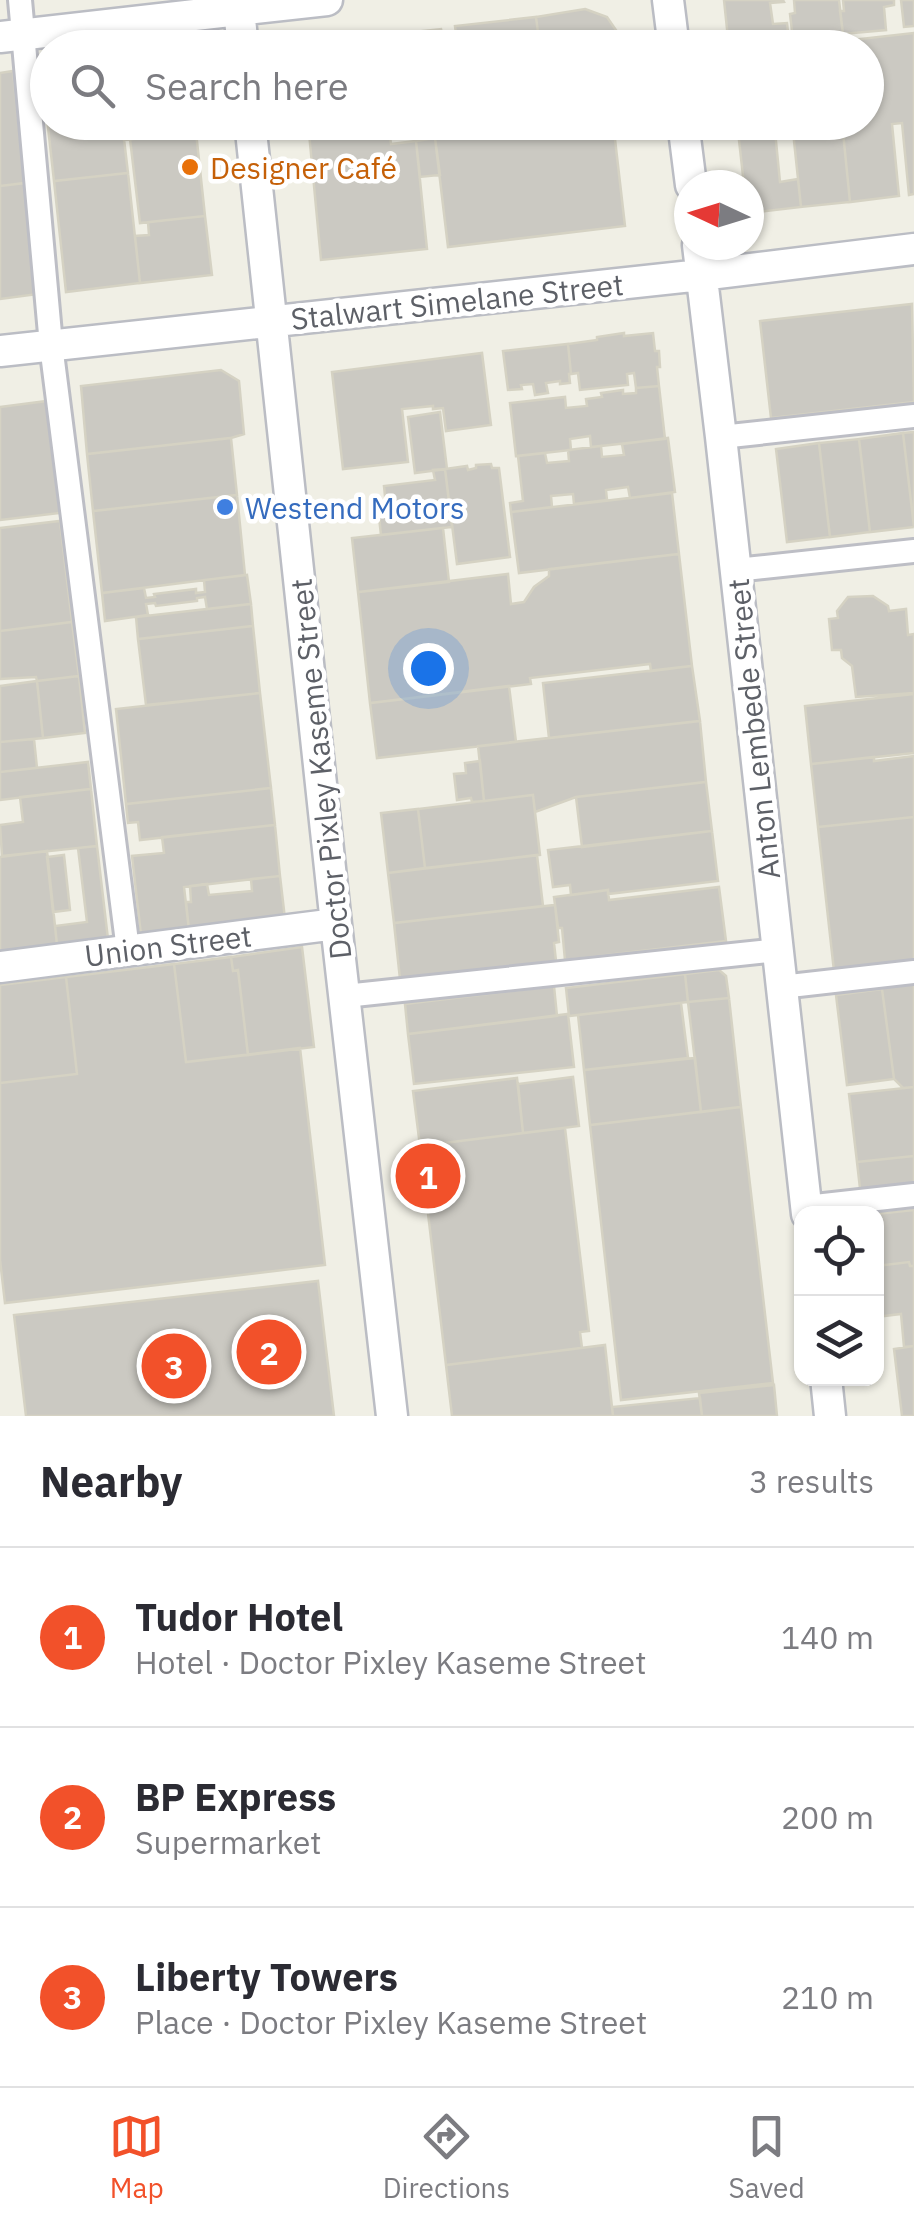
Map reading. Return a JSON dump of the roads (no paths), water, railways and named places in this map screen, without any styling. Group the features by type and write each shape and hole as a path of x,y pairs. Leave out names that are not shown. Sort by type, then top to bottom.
{"main road":[{"path":"57,30 238,6 326,0"},
{"path":"668,0 672,30"},
{"name":"Doctor Pixley Kaseme Street","path":"252,140 392,1416"},
{"path":"685,140 688,170"},
{"name":"Stalwart Simelane Street","path":"764,256 914,248"},
{"name":"Stalwart Simelane Street","path":"0,351 271,321 700,260"},
{"name":"Anton Lembede Street","path":"700,260 806,1206"},
{"name":"Union Street","path":"0,966 336,924"},
{"path":"827,1386 830,1416"}],"street":[{"path":"20,0 12,36 128,950"},
{"path":"722,437 914,416"},
{"path":"736,570 914,551"},
{"path":"345,996 778,950"},
{"path":"781,987 914,972"},
{"path":"837,1206 914,1196"}],"place":[{"name":"Designer Café","path":"190,167"},
{"name":"Westend Motors","path":"225,507"},
{"name":"Tudor Hotel","path":"428,1176"},
{"name":"BP Express","path":"269,1352"},
{"name":"Liberty Towers","path":"174,1366"}]}
